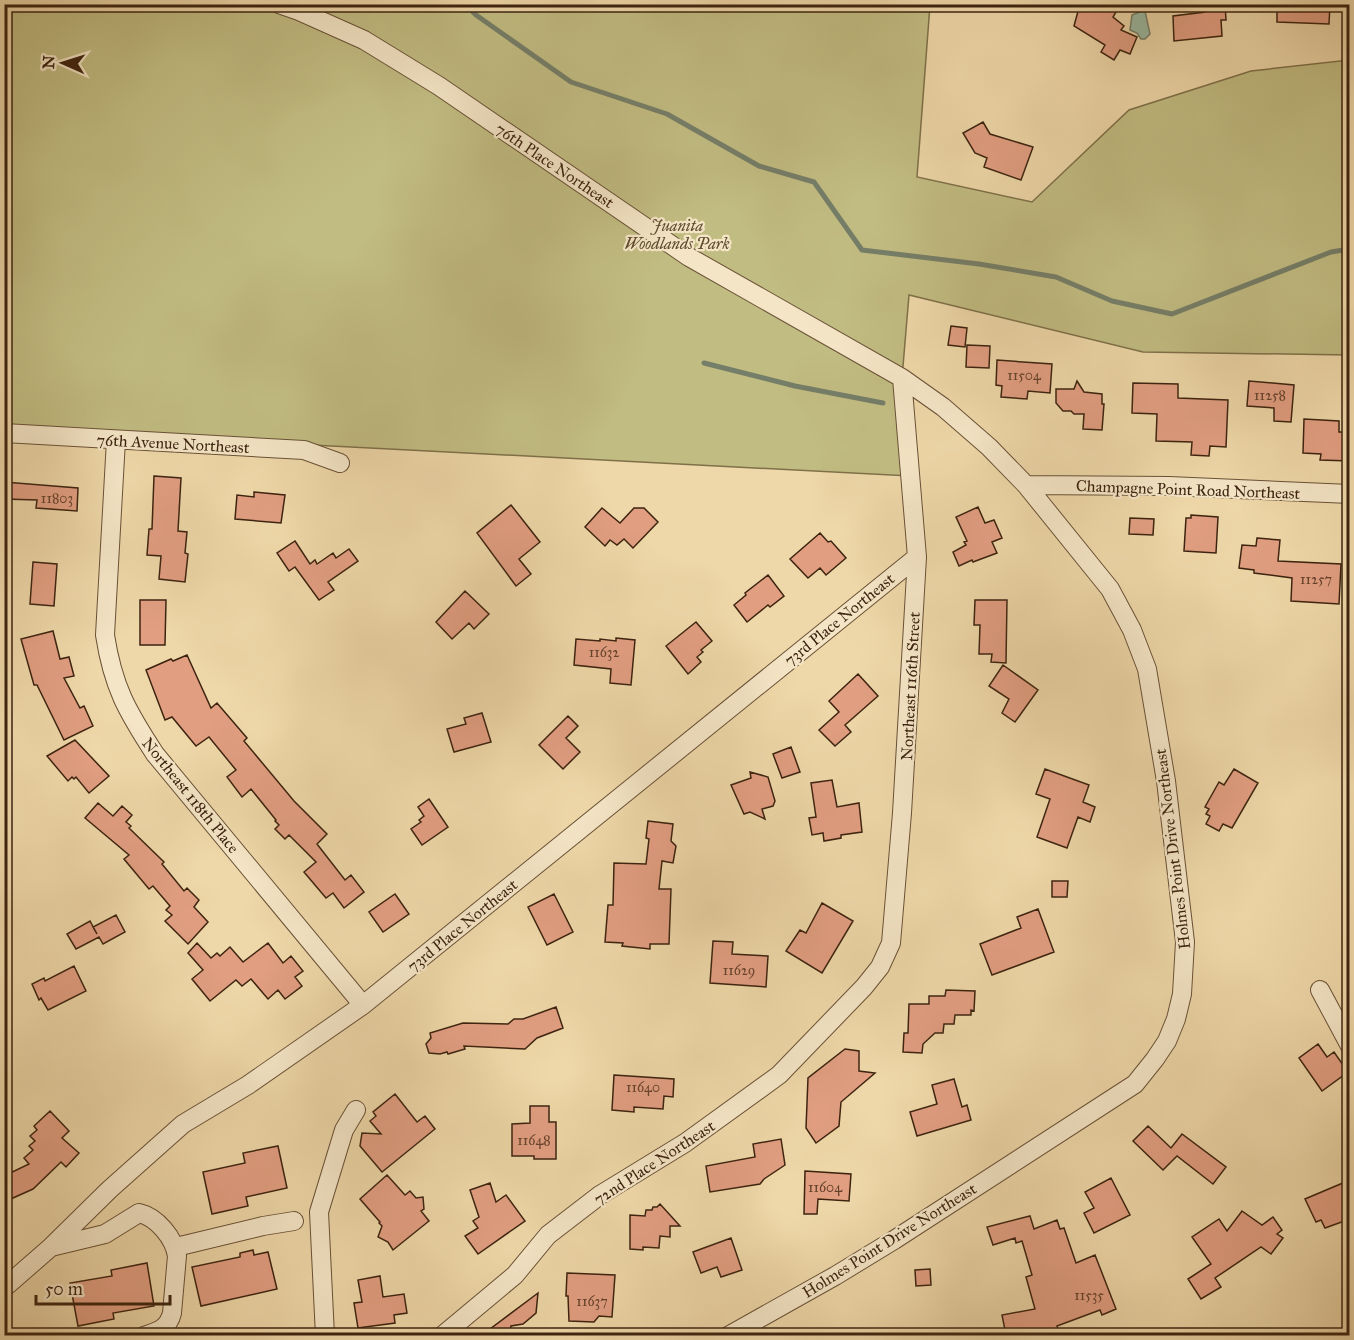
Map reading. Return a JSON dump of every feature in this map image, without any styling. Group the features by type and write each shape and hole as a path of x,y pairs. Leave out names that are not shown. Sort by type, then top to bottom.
{"street":[{"name":"76th Place Northeast","path":"279,4 364,40 439,86 689,257 902,378 943,407 989,447 1026,485"},
{"name":"Northeast 116th Street","path":"864,987 880,967 891,943 902,813 917,556 902,378"},
{"name":"76th Avenue Northeast","path":"4,434 304,450 340,463"},
{"name":"Northeast 118th Place","path":"116,440 105,635 110,666 129,714 155,754 363,1005"},
{"name":"Champagne Point Road Northeast","path":"1026,485 1169,486 1350,494"},
{"name":"Holmes Point Drive Northeast","path":"728,1335 874,1252 1135,1084 1167,1041 1176,1019 1182,994 1185,942 1166,781 1147,669 1132,630 1110,589 1026,485"},
{"name":"73rd Place Northeast","path":"4,1288 183,1124 248,1085 363,1005 917,556"},
{"name":"72nd Place Northeast","path":"442,1335 515,1275 548,1235 600,1195 685,1143 779,1075 864,987"},
{"path":"1320,990 1350,1046"},
{"path":"325,1335 319,1212 344,1130 357,1110"},
{"path":"51,1247 105,1234 132,1215 139,1213 146,1214 169,1235 176,1247 177,1256 171,1319 164,1329 144,1335"},
{"path":"176,1247 294,1221"}],"green space":[{"name":"Juanita Woodlands Park","path":"4,5 930,5 917,177 1032,202 1129,110 1251,71 1349,60 1349,355 1143,352 909,295 902,378 910,476 5,429"}],"shaded area":[{"path":"1145,11 1150,34 1145,39 1141,39 1137,33 1130,30 1132,15"}],"building":[{"path":"1080,4 1105,4 1116,12 1113,17 1124,26 1121,30 1137,37 1130,54 1120,50 1114,60 1101,52 1105,45 1074,26"},
{"path":"1204,4 1225,4 1226,20 1221,20 1222,36 1174,41 1173,16 1205,12"},
{"path":"1277,4 1330,4 1329,24 1277,22"},
{"path":"983,122 990,134 1033,147 1021,180 984,167 987,158 975,153 963,133"},
{"path":"951,326 967,328 965,347 948,345"},
{"path":"967,345 990,346 989,368 966,367"},
{"path":"997,360 1052,364 1050,393 1028,391 1027,399 1001,397 1002,386 996,385"},
{"path":"1077,381 1084,392 1102,394 1102,404 1104,404 1102,430 1083,429 1084,414 1063,411 1056,403 1056,389 1074,389"},
{"path":"1249,381 1294,385 1291,422 1274,421 1274,408 1247,406"},
{"path":"1133,383 1178,384 1178,398 1228,400 1226,447 1210,446 1209,456 1191,455 1192,442 1156,441 1157,414 1132,413"},
{"path":"1304,419 1339,421 1339,432 1350,432 1350,461 1320,460 1321,454 1303,453"},
{"path":"154,476 181,478 178,531 187,532 185,553 188,554 185,582 159,579 161,556 147,555 149,529 152,529"},
{"path":"4,482 78,488 77,511 36,508 37,500 4,499"},
{"path":"254,492 285,495 281,523 235,519 237,495 254,497"},
{"path":"511,505 540,542 519,559 531,574 516,586 477,533"},
{"path":"978,507 985,523 994,520 1002,538 992,542 997,553 959,566 953,552 966,545 964,542 967,541 956,517"},
{"path":"602,508 620,523 634,508 644,508 658,522 633,548 624,539 617,545 610,540 605,546 585,527"},
{"path":"1191,515 1218,517 1216,553 1184,551 1186,518 1191,518"},
{"path":"1130,518 1154,519 1153,535 1129,534"},
{"path":"820,533 828,542 831,541 846,558 826,575 820,568 808,578 790,559"},
{"path":"1257,538 1280,540 1278,561 1341,564 1339,604 1291,601 1292,578 1254,573 1254,570 1239,568 1242,545 1256,546"},
{"path":"295,541 310,564 315,560 317,564 333,553 336,558 349,549 358,561 328,582 334,590 319,600 295,567 289,571 277,553"},
{"path":"33,562 57,564 54,606 30,604"},
{"path":"768,575 784,596 770,607 768,605 747,622 734,605"},
{"path":"465,591 489,614 474,629 469,623 452,639 436,622"},
{"path":"140,600 166,600 165,645 140,645"},
{"path":"975,600 1007,600 1006,663 991,662 992,654 979,654 980,625 974,625"},
{"path":"696,622 712,641 701,650 703,652 697,657 701,662 688,674 666,646"},
{"path":"53,631 60,659 69,657 74,676 64,678 80,708 84,706 93,726 64,740 37,685 34,685 21,639"},
{"path":"616,638 635,640 631,685 610,683 611,669 574,665 576,639 616,641"},
{"path":"187,655 211,708 217,703 247,738 244,741 294,801 327,834 317,844 345,880 351,875 364,892 344,908 333,893 326,898 304,872 316,862 289,835 285,839 275,829 279,825 276,820 251,789 242,797 227,777 236,770 209,737 196,746 172,717 165,720 146,670"},
{"path":"1003,665 1038,690 1015,722 1002,713 1009,699 989,686"},
{"path":"858,674 878,696 845,725 851,732 835,746 819,730 839,712 829,701"},
{"path":"482,713 491,742 454,752 447,729 466,724 464,718"},
{"path":"568,716 578,726 566,738 580,752 563,769 539,745"},
{"path":"75,740 109,776 89,793 76,777 68,781 47,756"},
{"path":"791,747 800,772 782,778 773,754"},
{"path":"1045,769 1089,785 1083,802 1095,807 1090,822 1078,817 1067,848 1037,837 1050,799 1036,794"},
{"path":"1234,769 1258,783 1232,828 1223,824 1219,831 1206,824 1210,816 1206,814 1209,809 1205,807 1219,782 1224,785"},
{"path":"750,772 768,777 775,801 773,806 762,809 765,819 750,812 744,814 731,785 751,778"},
{"path":"832,780 837,807 859,803 862,832 841,835 841,838 824,841 823,833 812,835 809,818 816,817 811,783"},
{"path":"429,799 448,827 422,845 411,829 421,822 419,820 424,816 418,807"},
{"path":"98,803 113,816 122,806 132,815 126,822 131,826 129,828 164,862 162,864 184,891 187,888 199,900 194,907 208,922 188,944 165,921 172,915 166,910 170,906 153,886 149,889 124,859 129,855 85,818"},
{"path":"648,821 673,824 671,841 676,846 673,863 662,861 659,889 671,889 669,944 650,944 650,949 605,942 608,905 613,905 614,863 646,864 649,839 646,838"},
{"path":"1052,881 1068,881 1067,897 1052,897"},
{"path":"395,894 409,914 383,932 369,912"},
{"path":"554,894 573,932 547,945 528,907"},
{"path":"822,903 853,921 822,973 786,951 800,930 806,933"},
{"path":"1038,909 1054,952 992,975 980,944 1021,928 1017,917"},
{"path":"116,915 125,932 103,944 99,937 76,949 67,934 90,921 93,927"},
{"path":"713,941 733,942 732,954 768,956 766,987 710,983"},
{"path":"197,943 211,958 217,953 220,956 230,947 243,962 268,943 283,963 291,956 303,971 295,977 302,986 285,999 278,990 268,999 251,979 242,986 236,980 210,1001 192,979 203,970 188,953"},
{"path":"74,966 86,991 48,1010 41,998 39,1000 32,984 44,978 45,981"},
{"path":"946,990 975,991 974,1011 971,1010 971,1015 955,1015 954,1024 944,1024 943,1033 935,1033 923,1044 922,1053 903,1052 904,1033 908,1033 909,1004 929,1004 929,996 945,996"},
{"path":"556,1007 563,1028 537,1038 525,1049 464,1046 465,1049 440,1054 429,1053 426,1044 431,1038 430,1033 463,1023 508,1024 514,1019 523,1019"},
{"path":"1318,1044 1327,1057 1334,1052 1348,1072 1322,1091 1299,1058"},
{"path":"845,1049 859,1051 859,1071 875,1073 841,1102 839,1126 816,1143 806,1128 808,1078"},
{"path":"614,1075 674,1079 673,1097 664,1096 663,1109 634,1107 634,1112 612,1110"},
{"path":"954,1079 962,1107 967,1105 971,1120 917,1136 910,1112 937,1104 932,1085"},
{"path":"395,1094 417,1122 425,1116 435,1129 382,1172 360,1146 362,1133 381,1134 370,1121 376,1116 373,1112"},
{"path":"530,1106 549,1106 549,1122 556,1122 556,1159 512,1156 512,1124 530,1123"},
{"path":"50,1111 69,1131 62,1138 79,1153 66,1167 61,1162 33,1189 4,1202 4,1176 29,1164 24,1158 33,1150 29,1146 35,1141 30,1136 37,1130 34,1126"},
{"path":"1148,1126 1171,1148 1182,1134 1226,1167 1213,1184 1177,1156 1163,1170 1133,1141"},
{"path":"781,1139 785,1165 760,1184 710,1192 706,1166 755,1157 753,1144"},
{"path":"278,1146 287,1188 246,1197 248,1206 212,1214 203,1172 245,1163 243,1153"},
{"path":"805,1171 851,1174 849,1201 818,1199 817,1214 804,1214"},
{"path":"387,1175 405,1195 410,1191 416,1198 423,1197 424,1209 421,1211 429,1221 393,1250 388,1242 378,1237 382,1226 360,1199"},
{"path":"1111,1178 1130,1215 1094,1233 1084,1213 1094,1208 1085,1192"},
{"path":"1350,1180 1350,1219 1325,1228 1321,1220 1316,1222 1305,1199"},
{"path":"490,1183 496,1202 506,1195 525,1221 478,1254 465,1236 478,1228 473,1221 479,1217 470,1190"},
{"path":"660,1204 680,1226 670,1226 670,1237 660,1236 659,1248 630,1249 630,1215 645,1216 646,1210 652,1210"},
{"path":"1242,1211 1262,1225 1273,1217 1282,1230 1277,1234 1283,1238 1271,1254 1261,1247 1215,1278 1221,1287 1201,1299 1188,1279 1211,1264 1192,1237 1219,1219 1227,1231"},
{"path":"1030,1216 1034,1229 1057,1220 1060,1229 1064,1228 1076,1263 1095,1255 1116,1309 1102,1315 1100,1310 1057,1326 1058,1329 1035,1335 1006,1335 1002,1315 1035,1309 1026,1277 1032,1275 1022,1241 1016,1243 1015,1238 993,1245 987,1227"},
{"path":"731,1238 742,1270 721,1277 717,1267 701,1273 693,1252"},
{"path":"253,1250 254,1255 268,1252 277,1289 201,1306 192,1267 240,1257 240,1253"},
{"path":"147,1263 154,1306 113,1313 114,1319 78,1326 70,1283 112,1276 111,1270"},
{"path":"930,1269 931,1285 916,1286 915,1270"},
{"path":"567,1273 615,1275 612,1317 599,1316 594,1322 569,1321 568,1296 566,1296"},
{"path":"380,1276 383,1297 404,1294 407,1313 394,1315 395,1323 358,1328 354,1303 362,1302 358,1280"},
{"path":"538,1293 536,1313 523,1324 511,1326 510,1335 482,1335"}],"waterway":[{"path":"465,4 476,15 571,82 667,114 759,166 814,182 862,250 979,264 1056,277 1112,301 1172,314 1331,252 1350,249"},
{"path":"704,363 795,386 883,403"}]}
